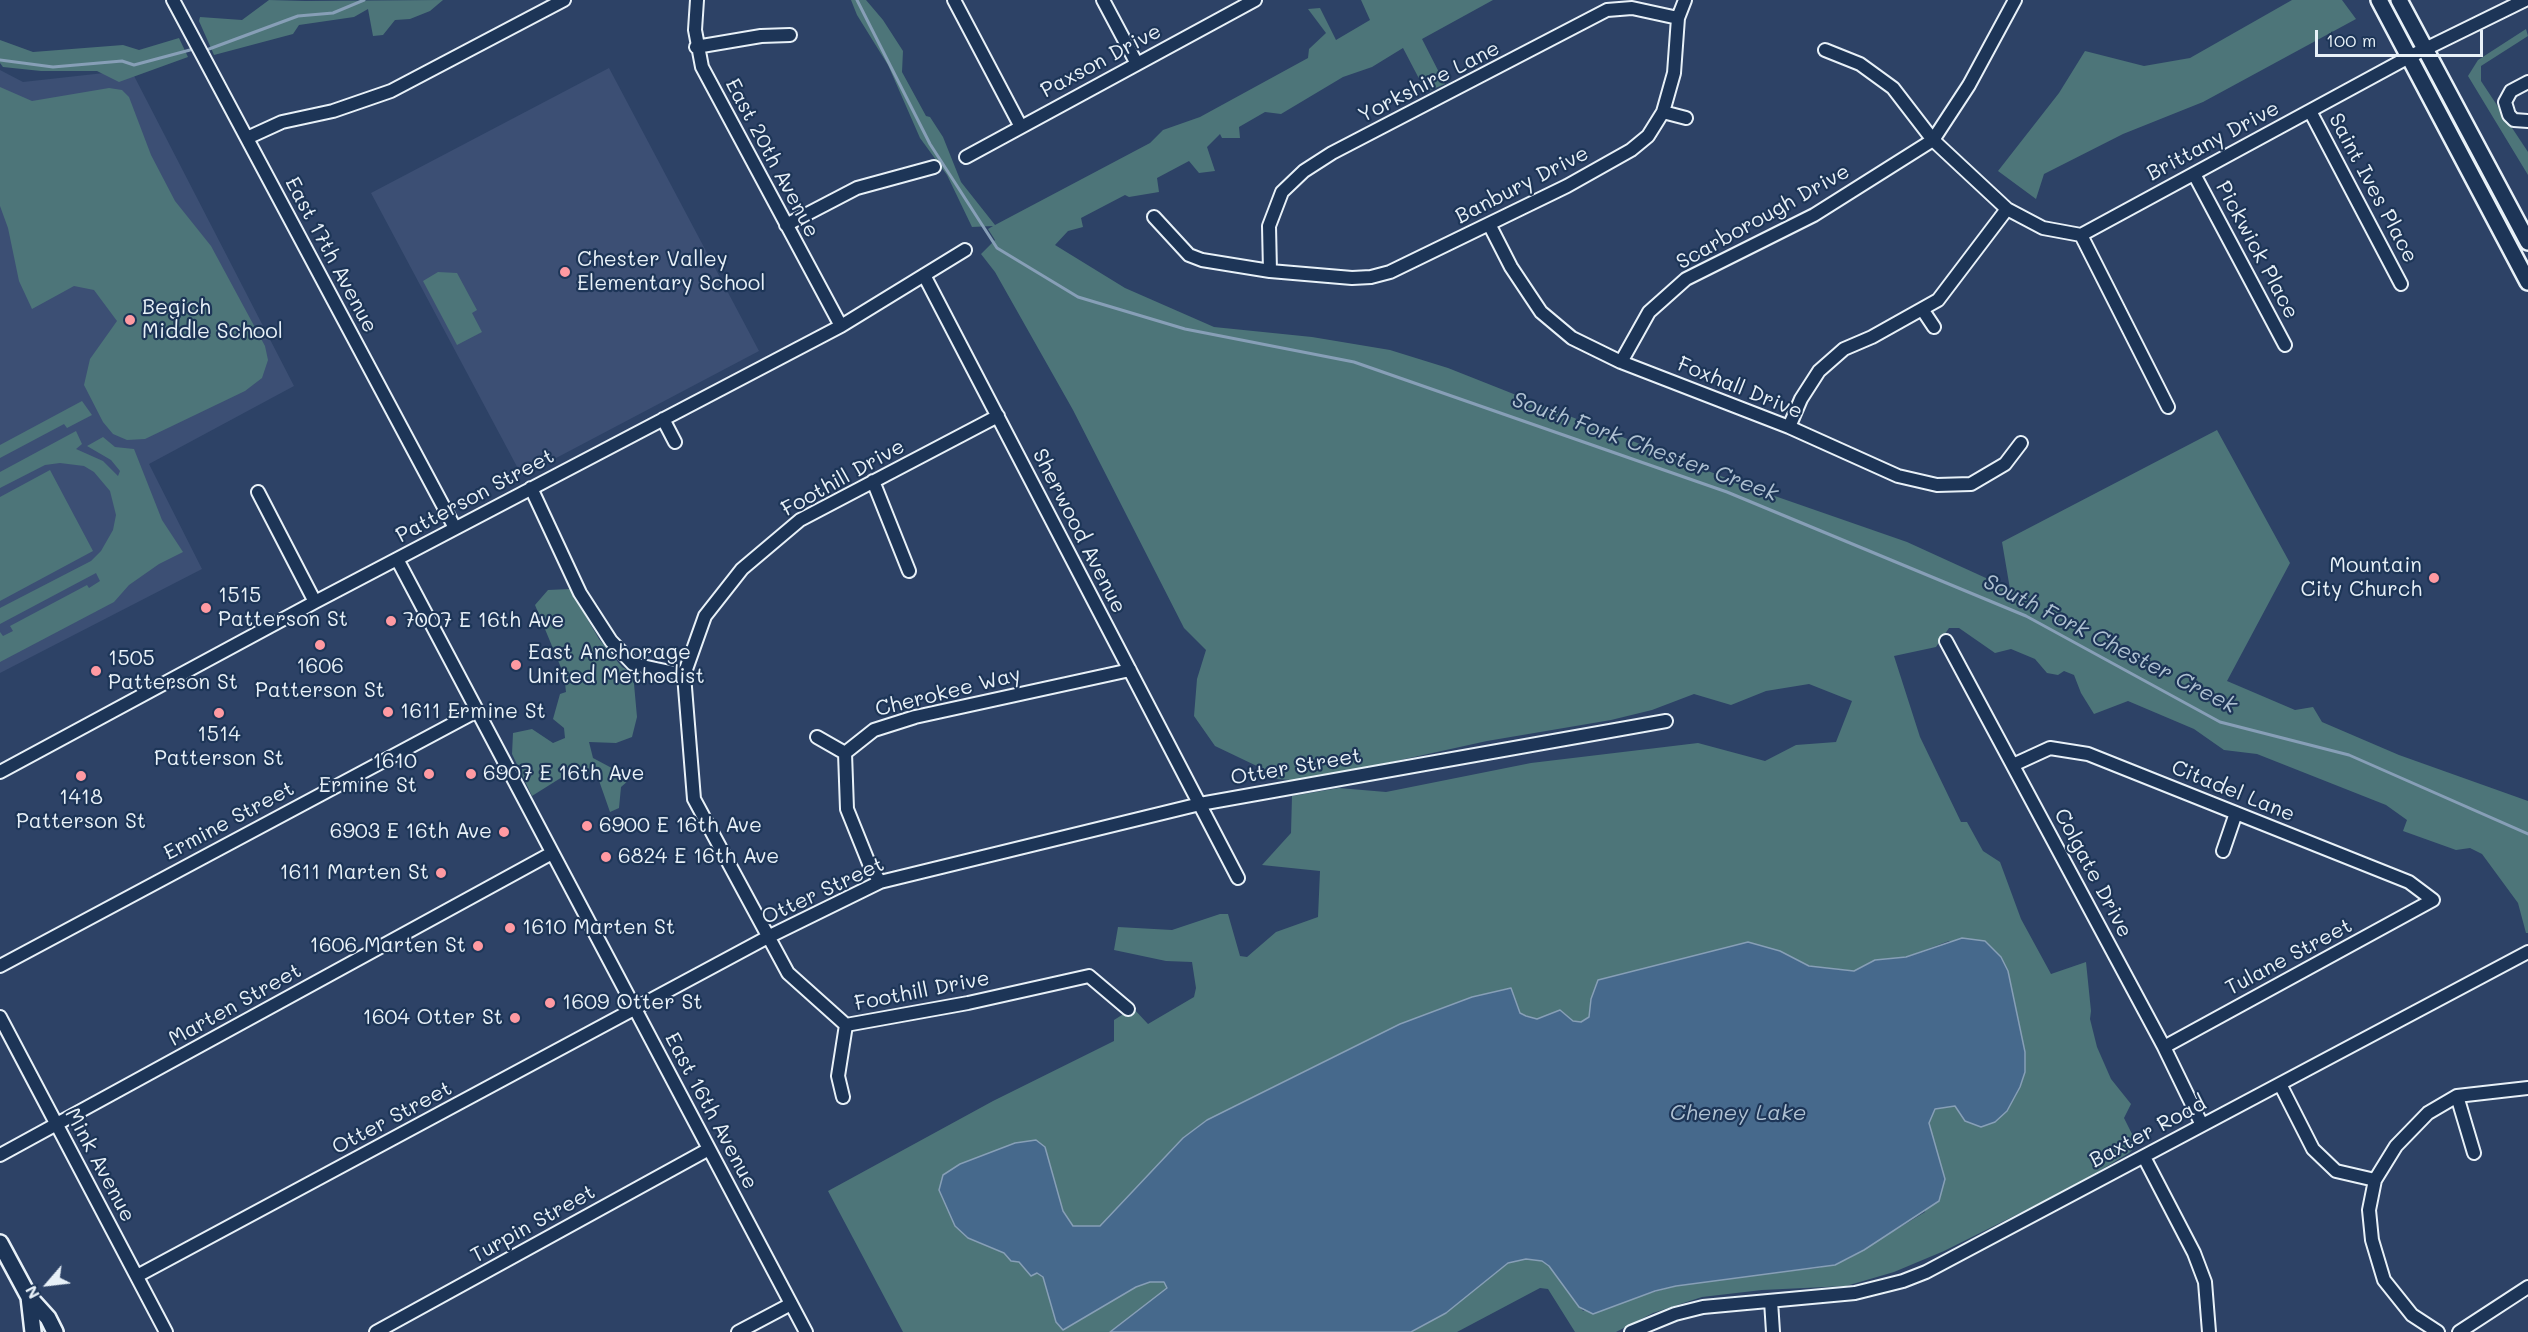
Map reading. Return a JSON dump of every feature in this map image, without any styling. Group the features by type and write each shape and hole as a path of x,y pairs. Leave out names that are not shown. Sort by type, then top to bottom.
{"main road":[{"path":"2379,0 2528,282"},
{"path":"2399,0 2528,242"},
{"path":"0,1243 29,1298 48,1318 55,1332"},
{"path":"29,1298 33,1332"}],"street":[{"name":"East 17th Avenue","path":"173,0 455,528"},
{"path":"247,138 282,122 333,111 391,91 564,0"},
{"name":"East 20th Avenue","path":"698,0 696,47 710,84 840,326"},
{"path":"954,0 1021,127"},
{"path":"1103,0 1137,64"},
{"name":"Paxson Drive","path":"966,157 1255,0"},
{"name":"Banbury Drive","path":"1154,217 1189,255 1202,260 1270,271 1371,277 1390,272 1567,186 1631,150 1648,136 1663,112 1674,73 1678,18 1685,0"},
{"name":"Scarborough Drive","path":"1621,362 1650,312 1686,279 1814,215 1933,140 1969,85 2012,1"},
{"name":"Brittany Drive","path":"2081,235 2409,57 2518,1"},
{"name":"Yorkshire Lane","path":"1270,271 1269,226 1282,192 1304,171 1332,153 1607,10 1632,8 1678,18"},
{"path":"696,47 761,36 790,35"},
{"path":"1825,50 1860,64 1893,88 1933,140 2007,209 2043,228 2081,235 2168,407"},
{"path":"2528,82 2511,91 2505,102 2509,115 2514,120 2528,121"},
{"name":"Saint Ives Place","path":"2310,111 2401,284"},
{"path":"1663,112 1686,118"},
{"path":"786,225 857,188 934,167"},
{"name":"Pickwick Place","path":"2194,174 2285,345"},
{"path":"1789,427 1801,399 1819,371 1844,349 1872,337 1938,300 2007,209"},
{"name":"Foxhall Drive","path":"1489,224 1511,267 1541,312 1572,338 1621,362 1789,427 1898,476 1937,485 1971,483 2005,464 2021,443"},
{"name":"Patterson Street","path":"0,772 315,602 840,326 965,250"},
{"name":"Sherwood Avenue","path":"924,275 1238,878"},
{"path":"1922,309 1934,327"},
{"name":"Foothill Drive","path":"998,416 800,520 742,569 705,616 684,675 694,799 788,972 846,1025 968,1003 1089,976 1128,1009"},
{"path":"663,420 675,442"},
{"path":"873,482 909,571"},
{"path":"531,488 580,593 611,641 633,664 684,675"},
{"path":"258,492 315,602"},
{"name":"East 16th Avenue","path":"397,559 806,1332"},
{"name":"Colgate Drive","path":"1946,641 2164,1047 2202,1125"},
{"name":"Cherokee Way","path":"845,753 874,730 915,717 1130,670"},
{"name":"Ermine Street","path":"0,966 477,711"},
{"name":"Otter Street","path":"137,1276 636,1010 768,937 880,882 1200,804 1666,721"},
{"path":"817,737 845,753 846,809 870,866 880,882"},
{"name":"Citadel Lane","path":"2013,765 2050,748 2088,754 2409,882 2433,900"},
{"path":"2223,851 2236,813"},
{"name":"Marten Street","path":"0,1155 552,853"},
{"name":"Tulane Street","path":"2164,1047 2433,900"},
{"name":"Baxter Road","path":"1632,1332 1675,1314 1703,1307 1839,1296 1903,1281 2144,1157 2528,952"},
{"name":"Mink Avenue","path":"0,1017 166,1332"},
{"path":"843,1097 838,1076 846,1025"},
{"path":"2280,1084 2313,1149 2336,1171 2375,1180"},
{"path":"2438,1332 2412,1315 2384,1280 2372,1240 2369,1210 2375,1180 2396,1146 2428,1113 2457,1096 2528,1088"},
{"path":"2457,1096 2474,1153"},
{"name":"Turpin Street","path":"376,1332 709,1149"},
{"path":"2144,1157 2194,1252 2205,1282 2209,1332"},
{"path":"2458,1332 2528,1287"},
{"path":"1771,1300 1773,1332"},
{"path":"738,1332 791,1304"}],"shaded area":[{"name":"Chester Valley Elementary School","path":"609,68 759,351 522,476 371,193"},
{"name":"Begich Middle School","path":"0,70 23,82 131,70 294,386 149,464 202,569 0,673"}],"green space":[{"path":"269,0 443,0 430,11 410,19 395,20 383,35 373,36 368,9 354,17 299,25 293,34 214,55 199,21 200,17 242,20"},
{"path":"851,0 866,0 883,20 903,51 902,72 926,116 930,117 943,137 961,182 995,225 1150,143 1163,130 1200,117 1308,58 1309,49 1326,33 1308,9 1320,8 1336,40 1370,20 1361,0 1493,0 1422,39 1445,84 1426,92 1403,48 1372,67 1343,77 1281,114 1265,112 1239,127 1240,138 1222,138 1220,134 1207,147 1215,171 1199,173 1189,161 1157,178 1159,192 1129,197 1125,195 1081,218 1083,227 1068,231 1055,245 1125,288 1214,327 1312,337 1390,350 1448,368 1746,486 1907,542 2010,589 2002,542 2217,430 2290,563 2227,681 2295,710 2313,707 2322,722 2399,755 2528,801 2528,933 2526,933 2518,903 2482,854 2470,848 2456,850 2403,831 2407,820 2386,805 2257,754 2224,750 2194,729 2128,701 2094,714 2081,693 2074,675 2064,671 2058,675 2047,673 2035,659 2011,649 1995,653 1959,628 1949,628 1936,647 1894,656 1920,737 1961,822 1967,822 1983,851 2000,862 2021,919 2051,974 2086,962 2090,1019 2097,1047 2111,1079 2131,1104 2124,1118 2135,1140 2135,1148 2129,1153 2076,1185 1944,1251 1894,1272 1846,1286 1762,1290 1702,1297 1653,1313 1616,1332 1575,1332 1548,1289 1540,1288 1457,1332 1411,1332 1446,1313 1508,1263 1526,1259 1542,1261 1549,1266 1583,1311 1676,1286 1737,1276 1818,1268 1848,1259 1925,1212 1929,1123 1935,1109 1955,1106 2025,1072 2025,1052 2008,971 1949,941 1906,957 1875,960 1855,971 1809,966 1780,951 1591,999 1589,1017 1581,1022 1573,1021 1560,1010 1537,1019 1526,1016 1520,1013 1511,988 1472,997 1400,1024 1207,1120 1183,1138 1100,1226 1073,1226 1063,1211 1045,1148 955,1226 968,1238 1004,1253 1011,1261 1019,1262 1031,1275 1037,1273 1043,1277 1056,1322 1136,1287 1150,1282 1164,1282 1167,1288 1165,1291 1110,1332 903,1332 828,1191 993,1101 1114,1041 1114,1020 1133,1008 1148,1024 1194,997 1196,988 1192,962 1166,961 1114,950 1118,927 1172,930 1220,914 1228,914 1240,956 1247,957 1276,932 1318,917 1320,871 1262,865 1291,833 1292,796 1339,788 1386,792 1531,763 1698,743 1765,761 1796,745 1836,742 1852,701 1809,684 1766,691 1731,705 1694,694 1652,710 1611,720 1487,741 1305,781 1277,779 1261,768 1215,746 1194,716 1197,679 1206,650 1184,628 1073,410 995,272 981,254 995,240 988,229 993,226 972,227 947,175 920,138 888,65 857,15"},
{"path":"2292,0 2342,0 2356,19 2203,102 2123,134 2044,174 2036,199 1998,171 2059,93 2085,51 2144,66 2190,58"},
{"path":"2526,29 2528,36 2481,66 2481,81 2528,152 2528,175 2468,76 2478,60"},
{"path":"179,38 188,57 119,82 97,71 41,71 3,67 0,63 0,40 33,52 123,45 139,50"},
{"path":"0,87 32,101 109,88 122,90 129,97 151,155 175,201 211,246 265,346 268,360 262,378 245,391 145,439 127,440 113,434 103,422 84,385 90,359 117,321 94,290 74,286 32,309 19,281 8,228 0,206"},
{"path":"438,272 457,273 477,310 472,313 482,332 457,345 423,281"},
{"path":"82,401 92,415 67,428 64,424 0,458 0,445"},
{"path":"76,431 82,444 76,449 103,461 118,476 120,471 111,460 87,446 103,437 115,447 134,449 162,520 183,552 159,564 129,585 114,602 0,662 0,632 3,636 13,631 10,626 87,585 89,588 100,581 96,573 0,624 0,608 91,561 101,551 113,530 116,515 110,491 94,472 84,466 60,463 45,465 0,488 0,472"},
{"path":"50,470 93,551 0,601 0,497"},
{"path":"570,589 599,639 622,667 633,673 637,717 632,737 616,743 589,742 593,758 623,774 637,773 621,787 619,808 610,812 596,772 567,774 532,796 512,754 513,733 532,729 553,743 565,738 564,728 553,719 560,694 566,692 564,675 535,605 548,590"}],"water":[{"name":"Cheney Lake","path":"1962,938 1985,941 2001,957 2008,971 2025,1052 2025,1072 2020,1087 2007,1111 1995,1122 1981,1127 1965,1121 1955,1106 1935,1109 1929,1123 1945,1179 1939,1201 1864,1250 1835,1265 1676,1286 1655,1291 1593,1314 1579,1307 1549,1266 1542,1261 1526,1259 1508,1263 1446,1313 1411,1332 1110,1332 1167,1288 1164,1282 1150,1282 1136,1287 1063,1330 1056,1322 1043,1277 1037,1273 1031,1276 1019,1262 1011,1261 1004,1253 968,1238 955,1226 939,1190 943,1175 960,1164 1015,1143 1036,1140 1045,1147 1063,1211 1073,1226 1100,1226 1183,1138 1207,1120 1400,1024 1472,997 1511,988 1520,1013 1526,1016 1537,1019 1560,1010 1573,1021 1581,1022 1589,1017 1591,999 1598,980 1748,942 1780,951 1809,966 1854,971 1875,960 1906,957"}],"waterway":[{"name":"South Fork Chester Creek","path":"209,49 298,16 333,13 364,0"},
{"name":"South Fork Chester Creek","path":"857,0 930,144 997,248 1078,297 1185,329 1354,362 1727,492 2026,616 2220,722 2349,755 2528,834"},
{"name":"South Fork Chester Creek","path":"0,60 53,67 122,61 134,65 190,50"}],"place":[{"name":"Chester Valley Elementary School","path":"565,272"},
{"name":"Begich Middle School","path":"130,320"},
{"name":"Mountain City Church","path":"2434,578"},
{"name":"1515 Patterson St","path":"206,608"},
{"name":"7007 E 16th Ave","path":"391,621"},
{"name":"1606 Patterson St","path":"320,645"},
{"name":"East Anchorage United Methodist","path":"516,665"},
{"name":"1505 Patterson St","path":"96,671"},
{"name":"1611 Ermine St","path":"388,712"},
{"name":"1514 Patterson St","path":"219,713"},
{"name":"1610 Ermine St","path":"429,774"},
{"name":"6907 E 16th Ave","path":"471,774"},
{"name":"1418 Patterson St","path":"81,776"},
{"name":"6900 E 16th Ave","path":"587,826"},
{"name":"6903 E 16th Ave","path":"504,832"},
{"name":"6824 E 16th Ave","path":"606,857"},
{"name":"1611 Marten St","path":"441,873"},
{"name":"1610 Marten St","path":"510,928"},
{"name":"1606 Marten St","path":"478,946"},
{"name":"1609 Otter St","path":"550,1003"},
{"name":"1604 Otter St","path":"515,1018"}]}
